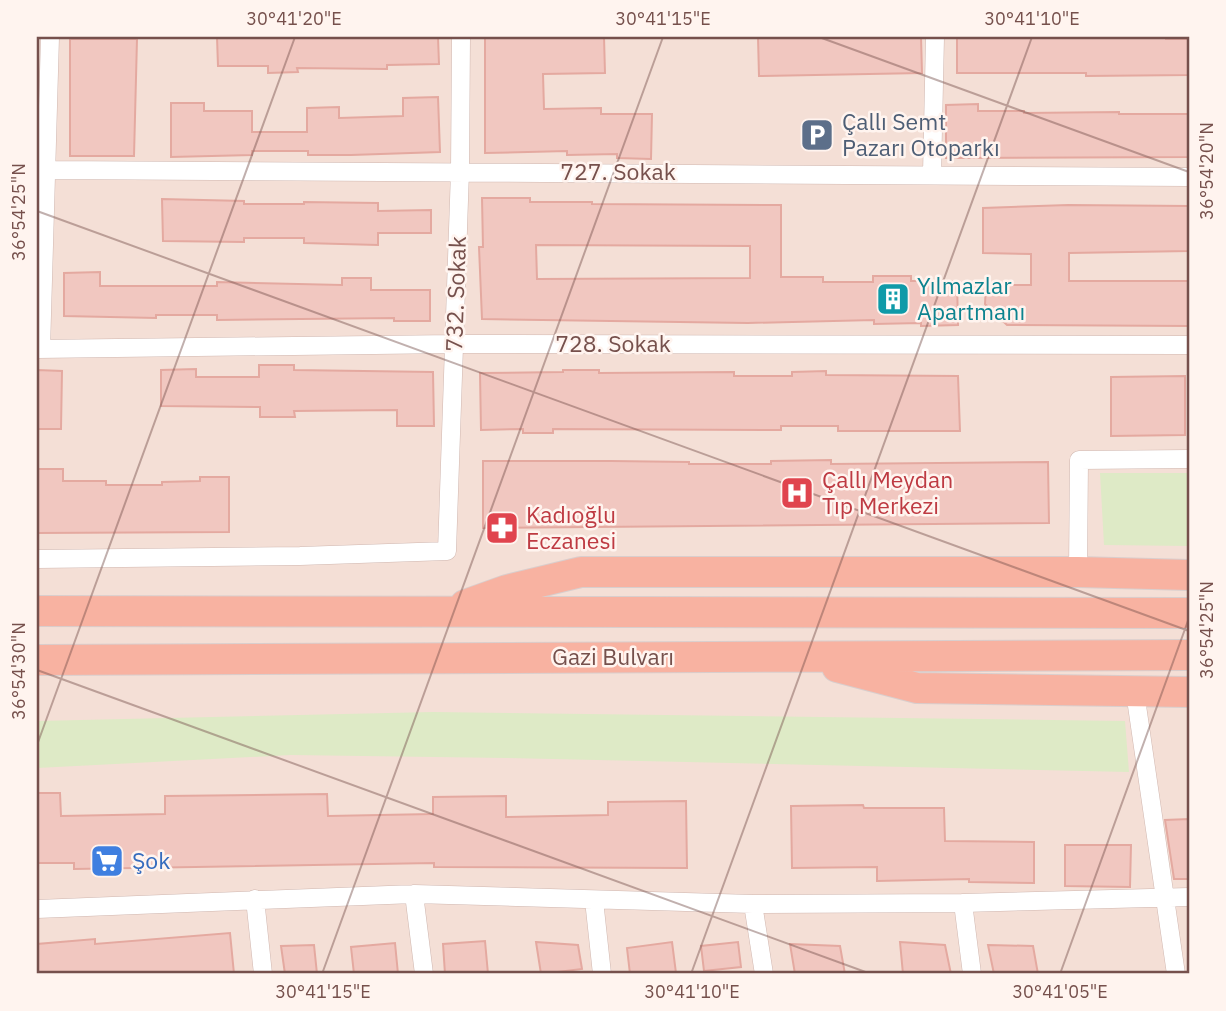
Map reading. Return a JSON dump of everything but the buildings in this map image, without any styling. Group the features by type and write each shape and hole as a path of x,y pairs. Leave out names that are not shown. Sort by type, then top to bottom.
{"highway":[{"path":"445,612 507,590 580,572 1078,572 1189,575"},
{"name":"Gazi Bulvarı","path":"37,611 1189,613"},
{"name":"Gazi Bulvarı","path":"37,660 1189,655"},
{"path":"796,657 917,688 1189,692"}],"street":[{"path":"39,349 48,170 50,37"},
{"name":"732. Sokak","path":"37,559 300,556 447,551 460,171 461,37"},
{"path":"932,174 935,37"},
{"name":"727. Sokak","path":"48,170 1189,177"},
{"name":"728. Sokak","path":"39,349 454,344 1189,345"},
{"path":"1078,572 1079,460 1189,459"},
{"path":"1135,692 1176,974"},
{"path":"37,909 414,894 753,904 963,903 1189,897"},
{"path":"414,894 424,974"},
{"path":"255,899 263,974"},
{"path":"594,900 602,974"},
{"path":"963,903 972,974"},
{"path":"753,904 764,974"}],"shaded area":[{"path":"37,37 1189,37 1189,974 37,974"}],"green space":[{"path":"1100,473 1189,473 1189,546 1104,545"},
{"path":"433,712 1125,721 1129,772 291,755 37,768 37,721"}],"place":[{"name":"Çallı Semt Pazarı Otoparkı","path":"817,135"},
{"name":"Yılmazlar Apartmanı","path":"893,299"},
{"name":"Çallı Meydan Tıp Merkezi","path":"797,493"},
{"name":"Kadıoğlu Eczanesi","path":"502,528"},
{"name":"Şok","path":"107,861"}]}
